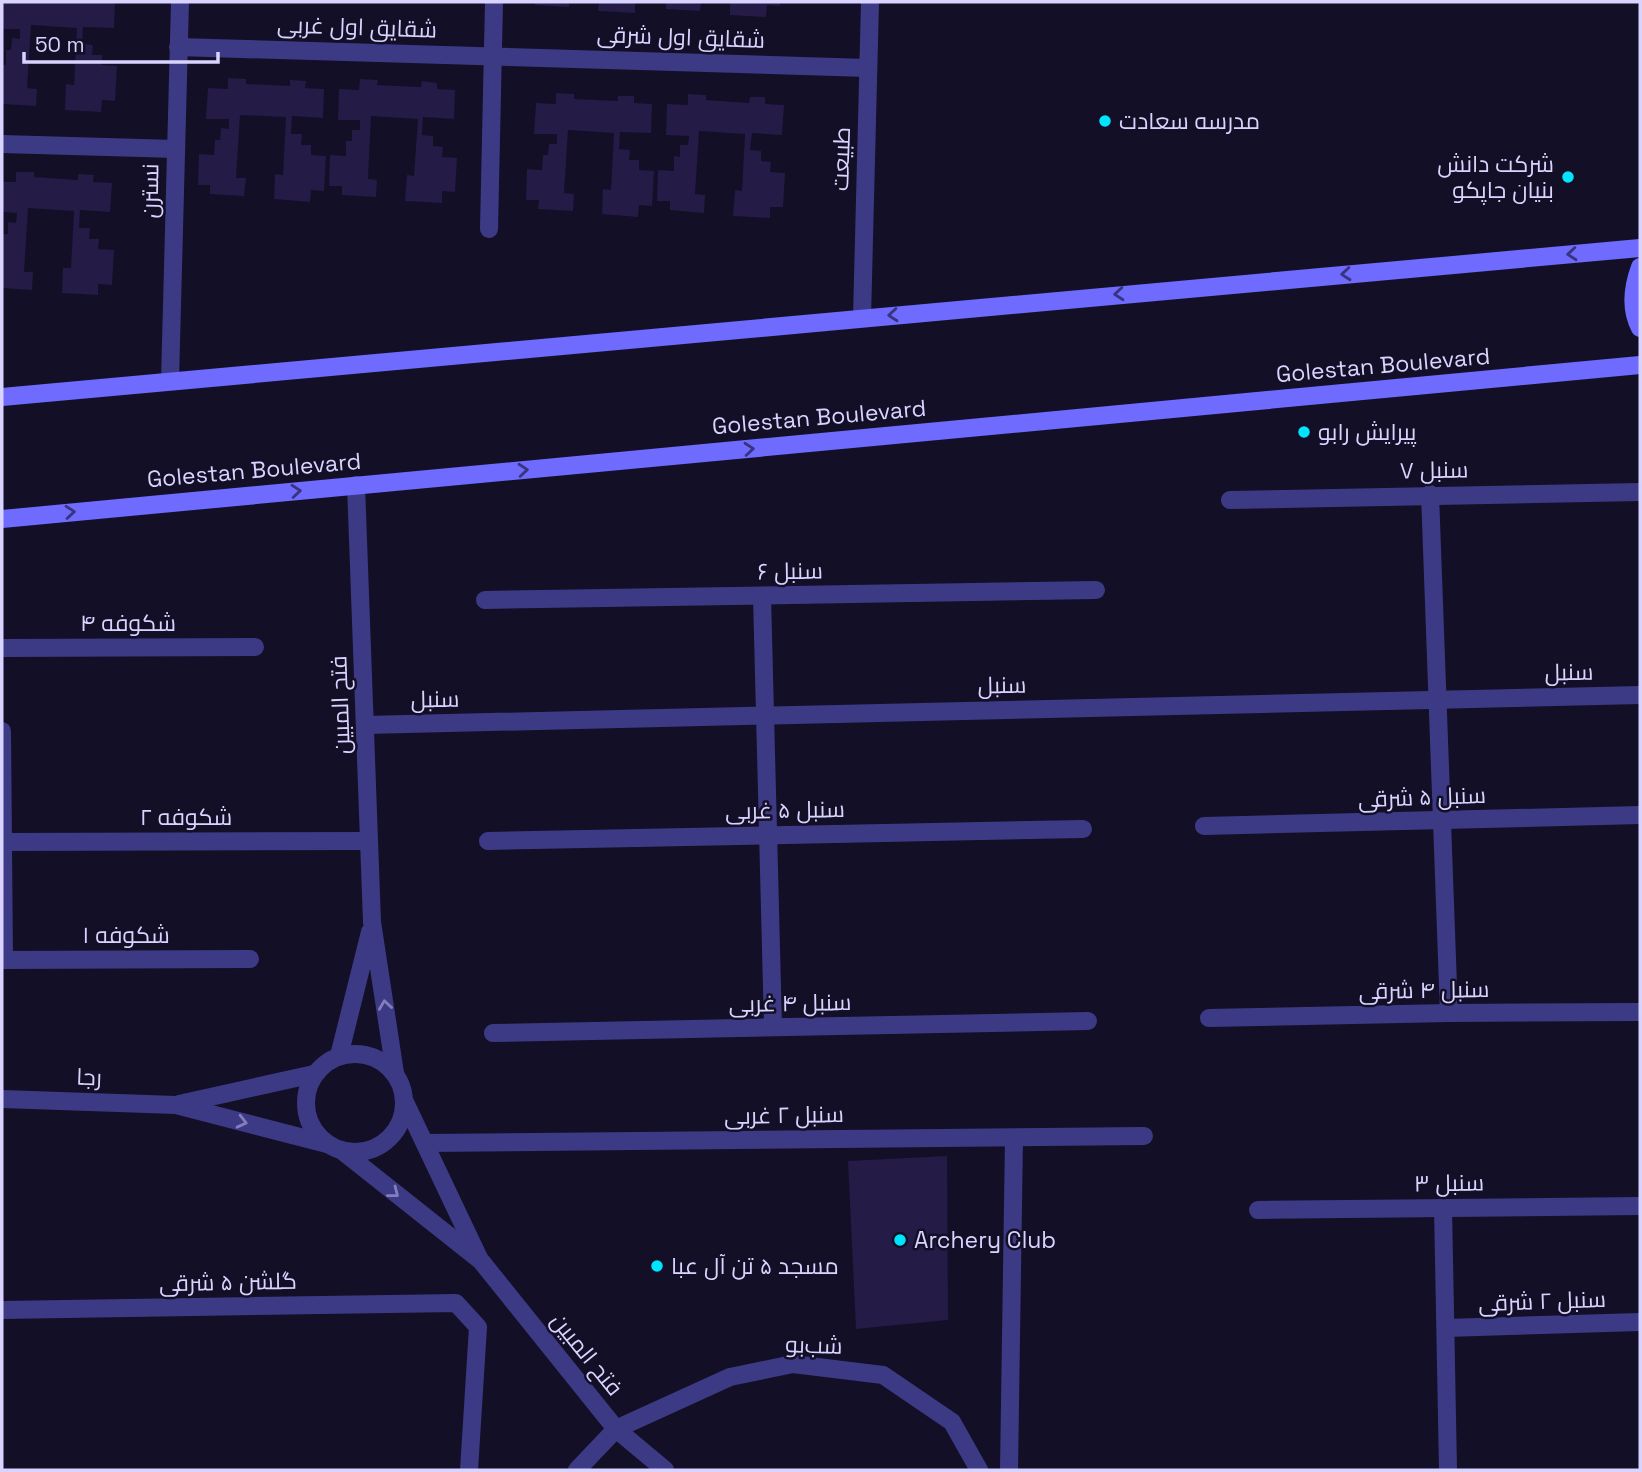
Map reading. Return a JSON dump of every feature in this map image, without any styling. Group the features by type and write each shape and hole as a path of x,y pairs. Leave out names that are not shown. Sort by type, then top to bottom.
{"main road":[{"path":"2,397 1640,248"},
{"path":"1640,267 1633,295 1640,328"},
{"name":"Golestan Boulevard","path":"2,519 1640,365"}],"street":[{"name":"نسترن","path":"170,381 180,2"},
{"path":"489,229 494,2"},
{"name":"طبیعت","path":"862,318 870,2"},
{"name":"شقایق اول غربی","path":"178,47 493,56"},
{"name":"شقایق اول شرقی","path":"493,56 868,68"},
{"path":"2,144 176,149"},
{"name":"فتح المبین","path":"356,485 372,922"},
{"name":"سنبل ۷","path":"1230,500 1640,492"},
{"path":"1430,494 1450,1013"},
{"name":"سنبل ۶","path":"485,600 1096,590"},
{"path":"762,596 773,1027"},
{"name":"شکوفه ۴","path":"2,648 255,647"},
{"name":"سنبل","path":"365,725 1640,695"},
{"path":"2,731 3,960"},
{"name":"سنبل ۵ شرقی","path":"1204,826 1640,815"},
{"name":"سنبل ۵ غربی","path":"488,841 1083,829"},
{"name":"شکوفه ۲","path":"3,842 369,841"},
{"path":"339,1056 372,922"},
{"path":"372,922 395,1073 405,1102 481,1261"},
{"name":"شکوفه ۱","path":"3,960 250,959"},
{"name":"سنبل ۴ شرقی","path":"1209,1018 1640,1012"},
{"name":"سنبل ۴ غربی","path":"493,1033 1088,1021"},
{"path":"395,1073 384,1062 369,1055 354,1053 325,1063 314,1074 307,1089 308,1119 316,1133 481,1261"},
{"path":"176,1104 314,1074"},
{"name":"رجا","path":"2,1099 176,1104"},
{"path":"176,1104 356,1153 372,1150 386,1143 403,1117 405,1102"},
{"name":"سنبل ۲ غربی","path":"425,1143 1144,1136"},
{"path":"1009,1470 1014,1138"},
{"name":"سنبل ۳","path":"1258,1210 1640,1206"},
{"path":"1443,1207 1448,1470"},
{"name":"فتح المبین","path":"481,1261 616,1429 665,1470"},
{"name":"گلشن ۵ شرقی","path":"2,1310 456,1303 478,1327 470,1470"},
{"name":"سنبل ۲ شرقی","path":"1446,1328 1640,1322"},
{"name":"شب‌بو","path":"616,1429 730,1377 793,1364 883,1375 952,1422 979,1470"},
{"path":"577,1470 616,1429"}],"building":[{"path":"2,2 115,2 114,28 83,27 82,44 93,45 92,55 102,55 102,65 117,66 115,101 102,100 101,112 65,110 66,84 74,85 77,28 31,25 27,88 37,89 36,106 2,104 2,65 6,65 6,50 11,50 12,38 20,39 20,29 2,29"},
{"path":"535,2 569,2 569,7 535,5"},
{"path":"599,2 635,2 635,13 598,11"},
{"path":"666,2 701,2 700,11 666,9"},
{"path":"730,2 780,2 780,6 767,5 766,17 730,15"},
{"path":"228,78 246,79 246,84 290,86 290,80 306,81 305,88 324,89 323,118 292,116 291,134 302,134 301,145 311,145 311,155 326,156 324,191 311,190 310,202 274,199 275,174 283,175 286,117 240,115 236,178 246,178 244,196 210,194 210,185 198,185 199,154 214,155 215,140 220,140 221,128 229,129 229,119 206,119 208,88 228,89"},
{"path":"360,79 378,80 377,85 421,87 422,81 437,83 437,89 455,90 454,119 423,117 422,135 433,136 433,146 443,147 442,157 457,158 455,192 442,191 442,203 405,201 407,175 414,176 418,119 371,116 368,179 377,180 376,197 342,195 342,186 329,186 330,155 346,156 346,141 352,141 352,130 360,130 360,120 338,120 339,89 359,90"},
{"path":"556,93 574,94 574,99 618,101 618,96 634,96 634,103 652,104 651,133 620,132 619,149 630,150 629,160 639,160 639,170 654,171 652,206 639,205 638,217 602,214 603,189 611,190 614,133 568,130 564,193 574,194 573,211 538,209 539,200 526,200 527,169 542,170 543,155 548,155 549,144 557,144 557,134 534,134 536,103 556,104"},
{"path":"688,94 706,95 706,100 749,103 750,97 765,97 765,104 784,105 782,135 752,133 750,150 761,151 761,161 771,162 770,172 785,173 783,207 770,207 770,218 733,216 735,190 742,191 745,134 699,131 695,194 705,195 704,213 670,210 670,201 657,201 658,170 674,171 674,156 680,157 680,145 688,145 689,136 666,135 667,104 688,105"},
{"path":"16,172 34,172 34,177 78,180 78,174 94,175 93,182 112,183 110,212 80,210 79,228 90,228 89,239 99,239 98,249 114,250 112,285 98,284 98,295 62,293 63,268 71,268 74,211 28,208 24,272 33,272 32,290 2,288 3,234 8,234 8,222 16,223 17,213 2,212 2,182 16,182"},
{"name":"Archery Club","path":"947,1156 948,1320 856,1329 848,1161"}],"place":[{"name":"مدرسه سعادت","path":"1105,121"},
{"name":"شرکت دانش بنیان جاپکو","path":"1568,177"},
{"name":"پیرایش رابو","path":"1304,432"},
{"name":"Archery Club","path":"900,1240"},
{"name":"مسجد ۵ تن آل عبا","path":"657,1266"}]}
